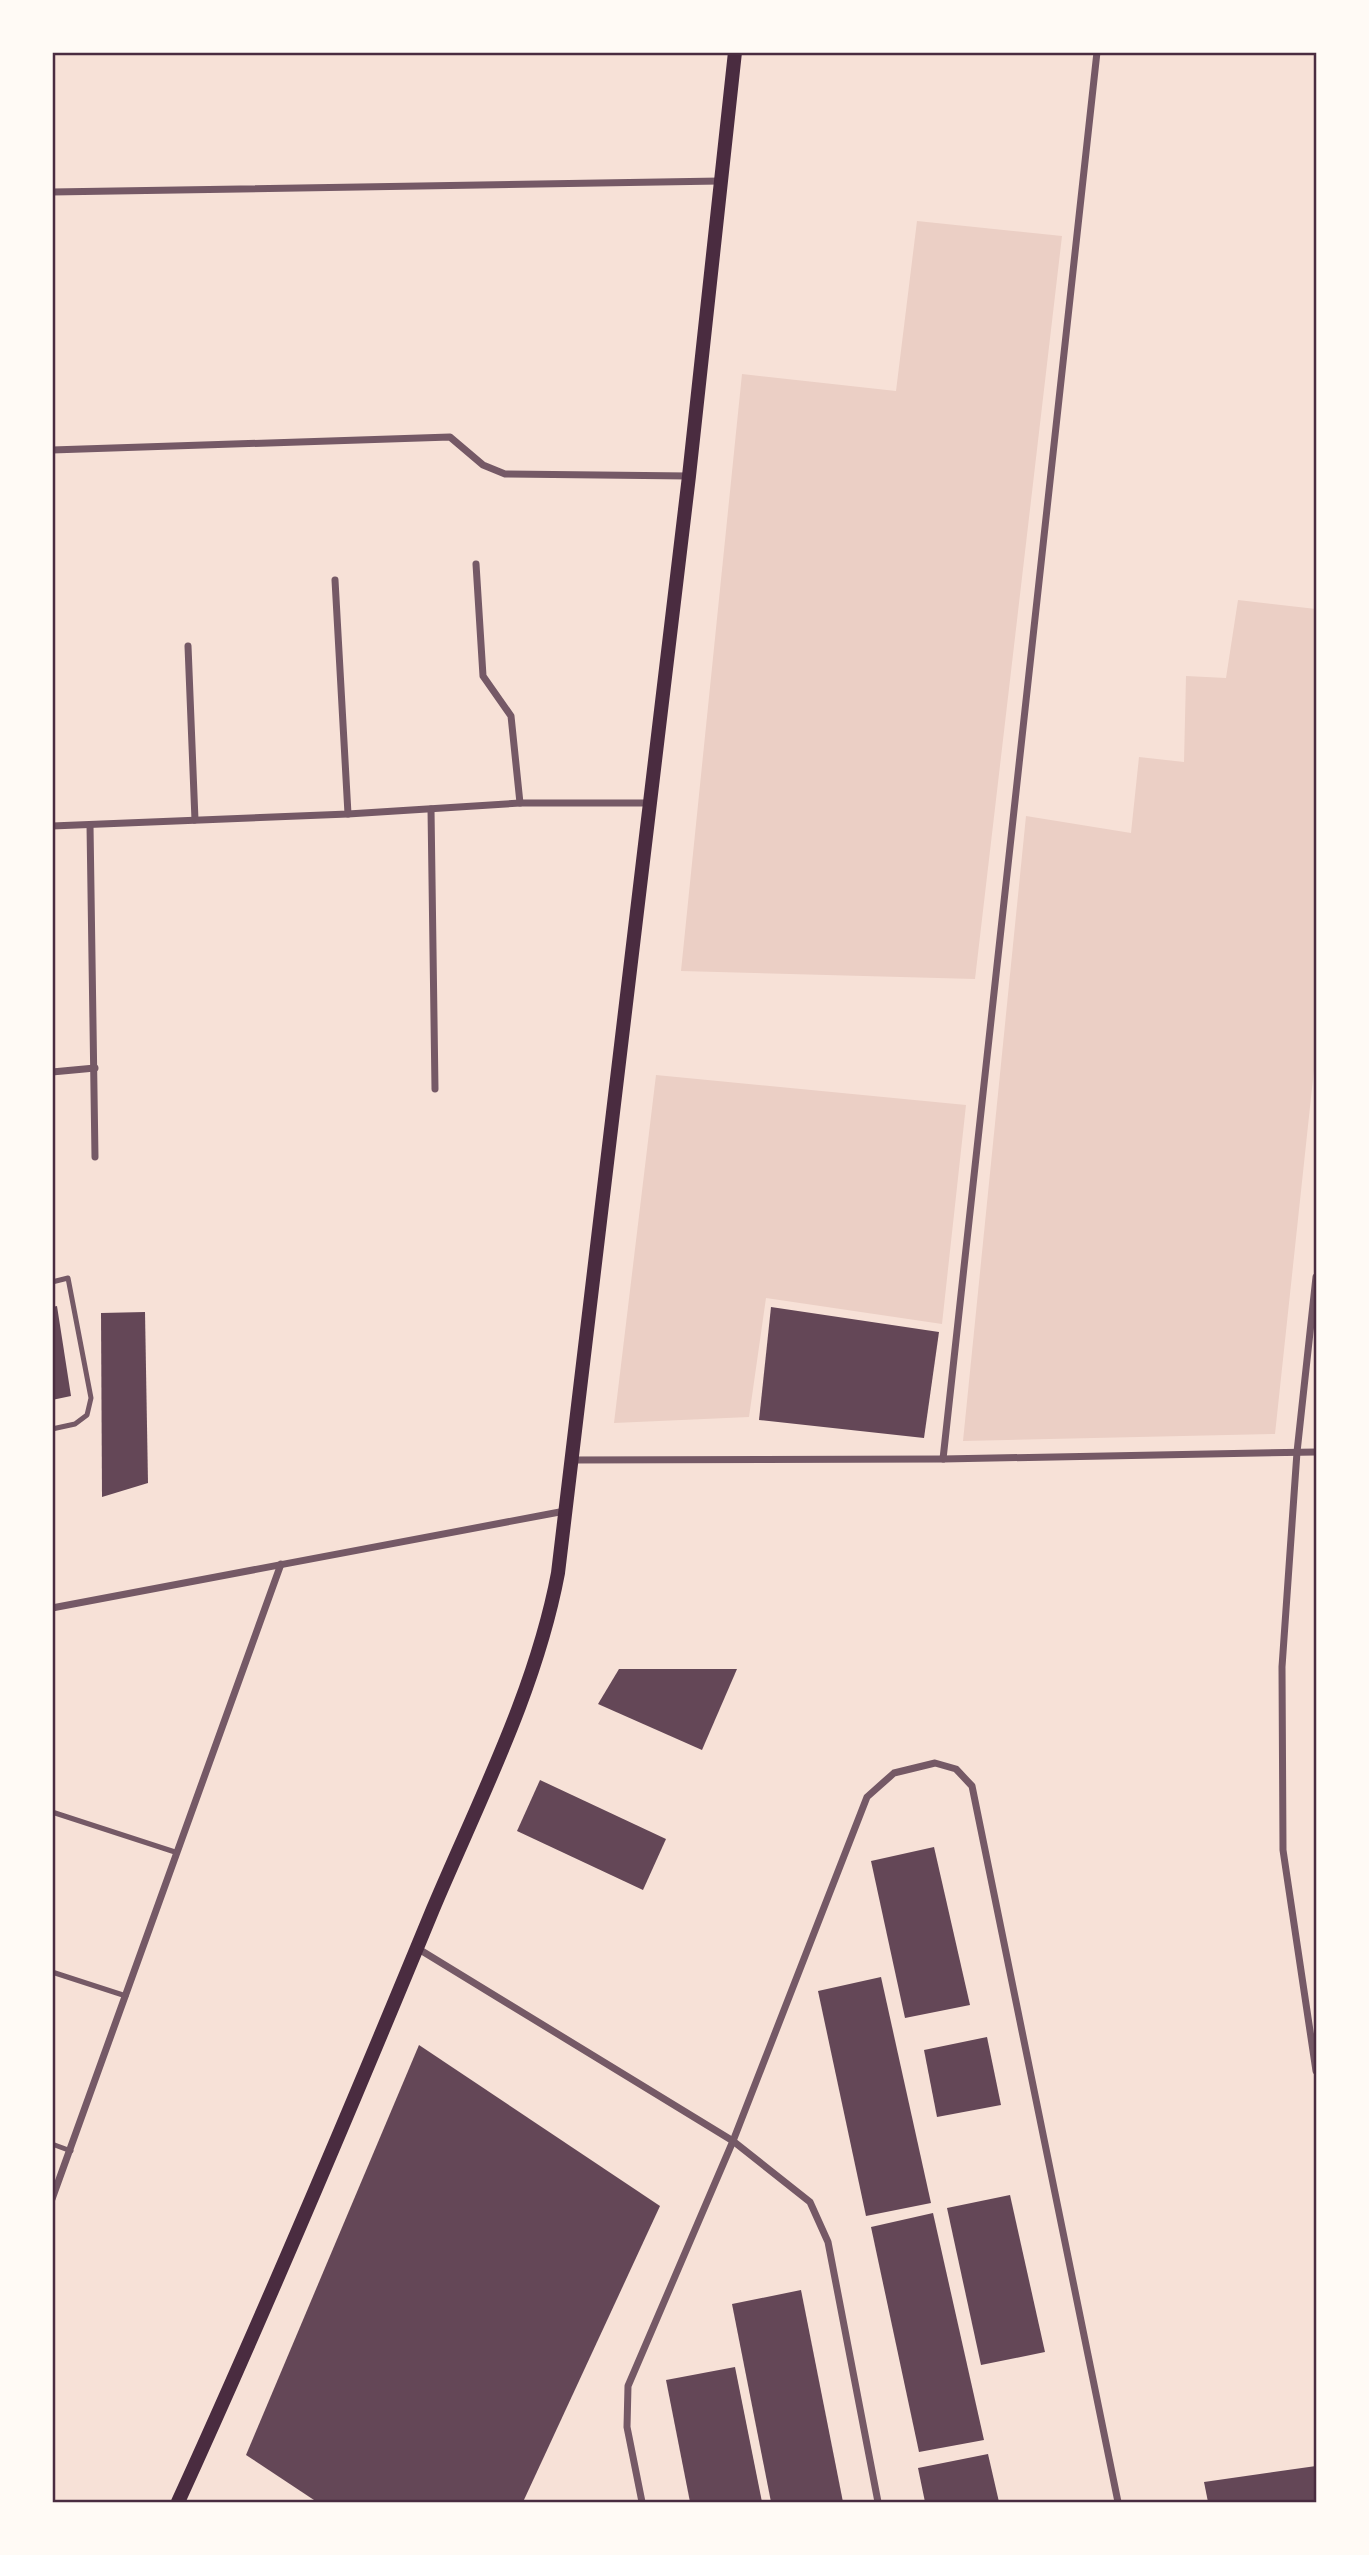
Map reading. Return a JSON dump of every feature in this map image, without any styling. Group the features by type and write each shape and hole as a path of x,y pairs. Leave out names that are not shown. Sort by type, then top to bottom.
{"main road":[{"path":"178,2502 288,2258 538,1655 558,1573 689,476 735,52"}],"street":[{"path":"943,1459 1097,52"},
{"path":"52,192 720,181"},
{"path":"52,450 450,438 483,465 505,474 689,476"},
{"path":"477,564 483,676 511,716 520,803"},
{"path":"335,580 348,814"},
{"path":"188,646 195,820"},
{"path":"52,826 348,814 520,803 649,803"},
{"path":"430,809 435,1089"},
{"path":"90,825 95,1157"},
{"path":"52,1072 94,1068"},
{"path":"1317,1277 1297,1452 1282,1667 1283,1850 1317,2071"},
{"path":"571,1460 943,1459 1317,1452"},
{"path":"52,1608 565,1511"},
{"path":"52,2199 281,1564"},
{"path":"642,2502 627,2427 628,2386 733,2141 867,1797 894,1773 935,1763 957,1769 972,1786 1118,2502"},
{"path":"417,1948 733,2141 810,2202 828,2242 878,2502"}],"lane":[{"path":"52,1282 68,1278 91,1398 87,1415 75,1424 52,1429"},
{"path":"52,1812 175,1852"},
{"path":"52,1972 126,1996"},
{"path":"52,2144 71,2151"}],"shaded area":[{"path":"917,221 1062,236 975,979 681,971 742,374 896,391"},
{"path":"1238,600 1316,609 1316,1051 1275,1434 963,1441 1026,816 1131,833 1139,757 1184,762 1186,676 1226,678"},
{"path":"656,1075 966,1105 942,1324 766,1298 749,1417 614,1423"}],"building":[{"path":"57,1306 71,1396 52,1400 52,1307"},
{"path":"771,1307 939,1332 924,1438 759,1420"},
{"path":"145,1312 148,1483 102,1497 101,1313"},
{"path":"619,1669 737,1669 702,1750 598,1704"},
{"path":"540,1780 666,1839 643,1890 517,1831"},
{"path":"934,1847 970,2005 905,2018 871,1861"},
{"path":"881,1977 931,2203 866,2216 818,1991"},
{"path":"987,2037 1001,2105 937,2117 924,2050"},
{"path":"419,2045 660,2206 523,2502 317,2502 246,2455"},
{"path":"1010,2195 1045,2352 981,2365 947,2208"},
{"path":"933,2213 984,2440 919,2452 871,2227"},
{"path":"801,2290 843,2502 771,2502 732,2304"},
{"path":"735,2367 762,2502 690,2502 666,2380"},
{"path":"988,2454 999,2502 925,2502 918,2468"},
{"path":"1316,2466 1316,2502 1208,2502 1204,2482"}]}
